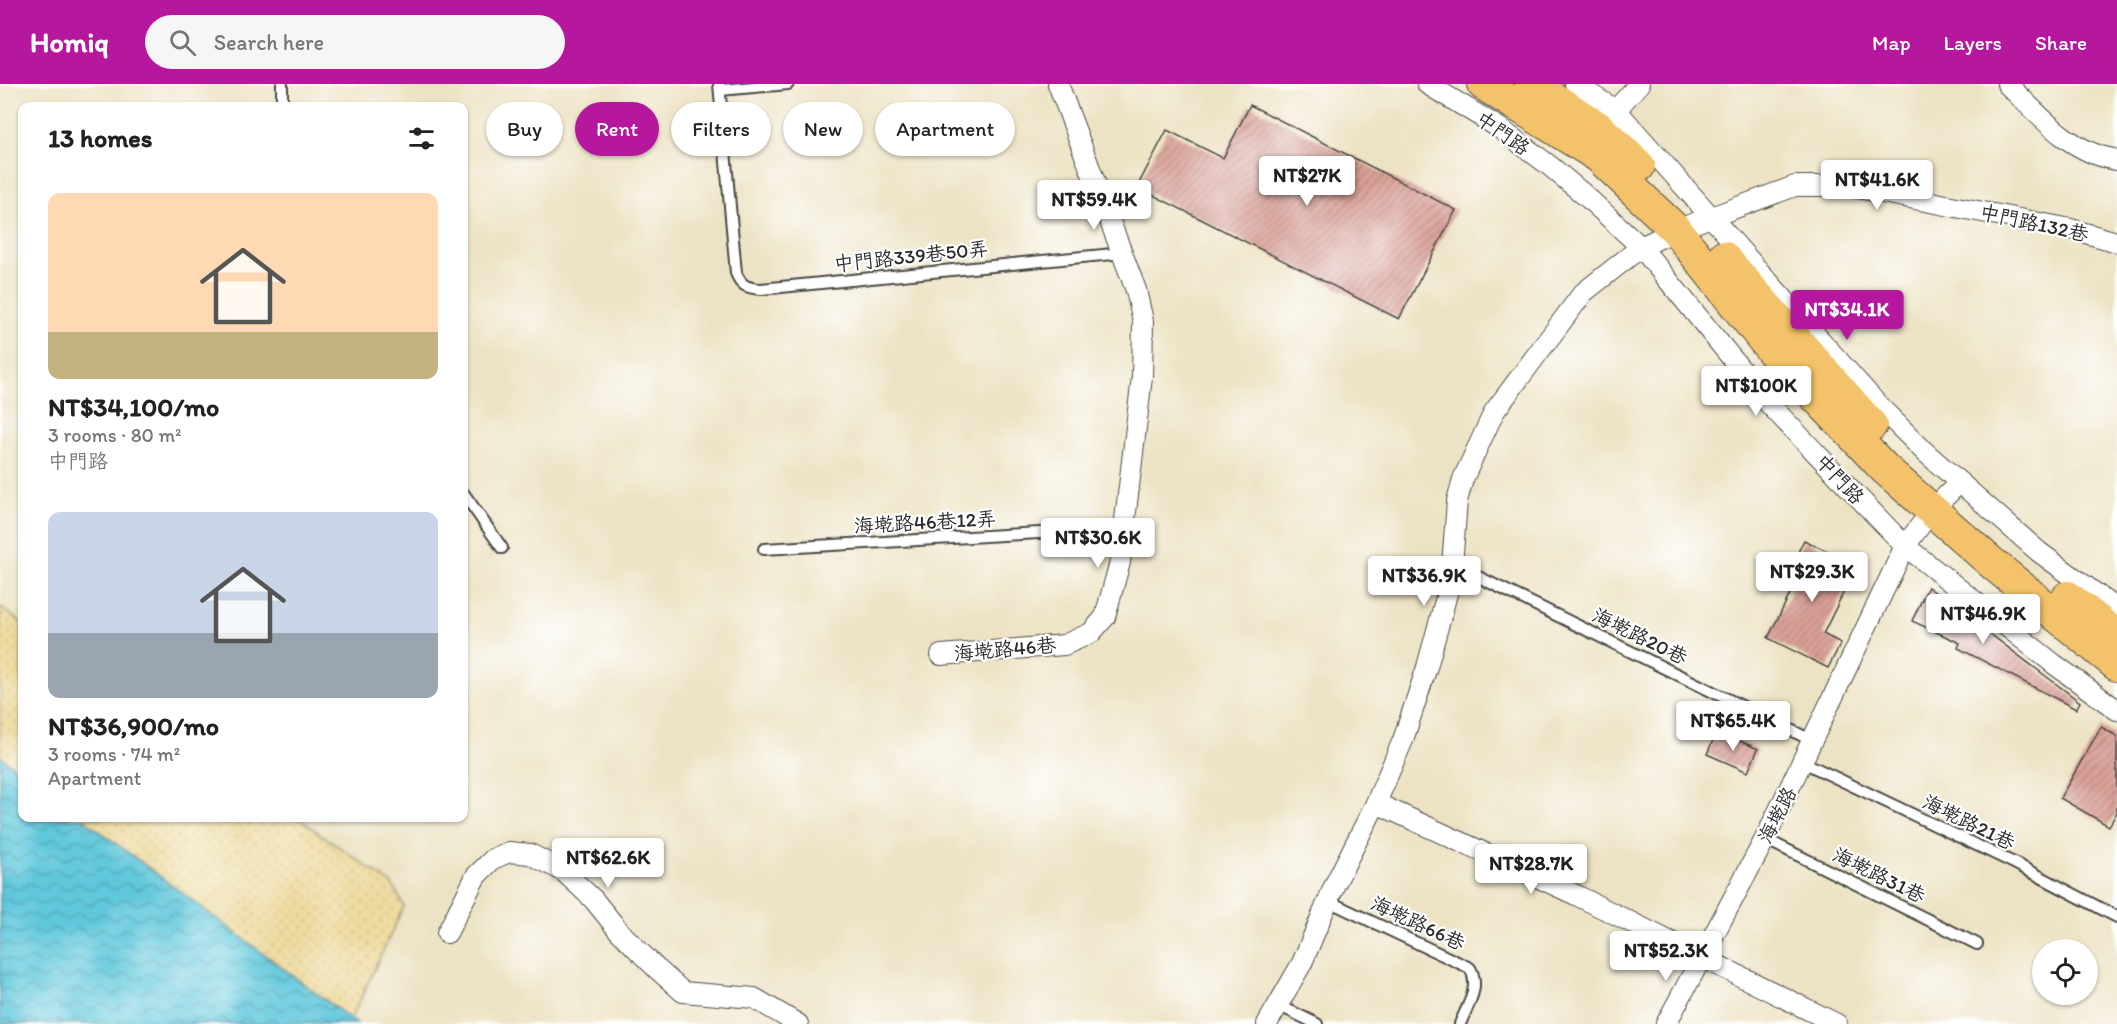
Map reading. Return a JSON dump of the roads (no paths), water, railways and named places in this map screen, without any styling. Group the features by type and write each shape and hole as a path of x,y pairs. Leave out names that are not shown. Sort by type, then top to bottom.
{"main road":[{"name":"中門路","path":"1484,84 1598,156 1694,223"},
{"name":"中門路","path":"1531,84 1608,119 1694,223 1773,352 1886,469 1945,496 2117,636"},
{"name":"中門路","path":"1945,496 1993,564 2117,665"}],"street":[{"name":"海墘路46巷","path":"941,655 1064,645 1091,633 1105,617 1120,562 1142,377 1143,321 1137,290 1058,84"},
{"name":"中門路","path":"1427,84 1498,127 1588,198 1641,248 1770,405 1905,546 2054,664 2117,710"},
{"name":"中門路","path":"1575,84 1608,119"},
{"path":"1608,119 1639,84"},
{"path":"2007,84 2054,129 2078,147 2103,158 2117,160"},
{"name":"中門路132巷","path":"1267,1024 1302,963 1328,901 1376,803 1403,740 1427,667 1451,579 1457,501 1463,479 1494,412 1583,293 1641,248 1694,223 1795,186 1847,186 2071,229 2117,242"},
{"name":"中門路","path":"1694,223 1925,452 1945,496 2039,552 2117,609"},
{"name":"海墘路","path":"1666,1024 1765,839 1905,546 1945,496"},
{"path":"1376,803 1576,895 1838,1024"},
{"path":"447,933 476,876 493,859 509,852 530,854 563,871 593,899 656,968 683,992 754,998 798,1024"}],"lane":[{"path":"282,84 282,102"},
{"path":"720,87 788,84"},
{"name":"中門路339巷50弄","path":"720,87 736,273 740,283 748,288 761,289 1123,253"},
{"path":"468,500 502,548"},
{"name":"海墘路46巷12弄","path":"764,549 1124,528"},
{"name":"海墘路20巷","path":"1452,564 1813,741"},
{"name":"海墘路21巷","path":"1803,762 2016,864 2117,917"},
{"name":"海墘路31巷","path":"1765,839 1977,944"},
{"name":"海墘路66巷","path":"1328,901 1470,968 1474,976 1474,989 1460,1024"},
{"path":"1278,1005 1317,1024"}],"water":[{"path":"0,756 18,770 18,822 87,822 357,1024 0,1024"}]}
